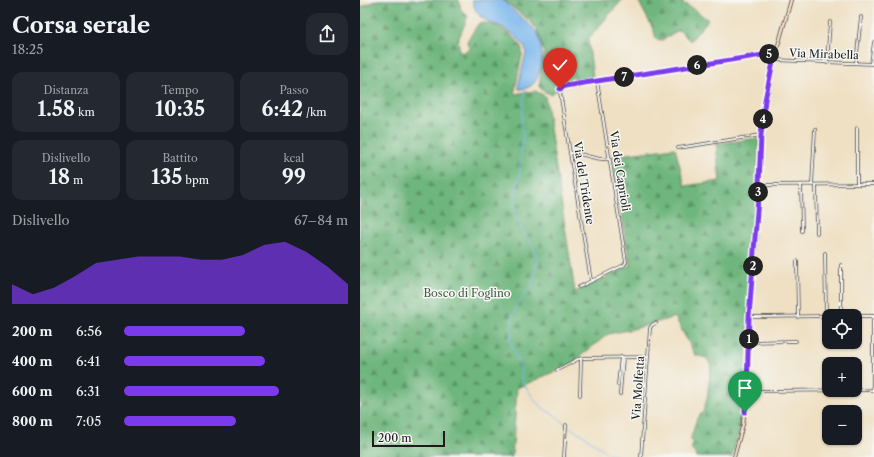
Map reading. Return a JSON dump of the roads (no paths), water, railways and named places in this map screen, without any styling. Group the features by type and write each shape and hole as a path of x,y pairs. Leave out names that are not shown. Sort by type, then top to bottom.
{"main road":[{"path":"734,457 743,424 747,391 749,317 759,185 761,135 765,100 775,53 790,0"}],"street":[{"path":"856,63 861,17"},
{"path":"827,63 830,22"},
{"path":"873,64 874,42"},
{"path":"597,81 775,53"},
{"name":"Via Mirabella","path":"774,60 873,64"},
{"name":"Via del Tridente","path":"591,281 560,92 561,88 565,86 597,81"},
{"name":"Via dei Caprioli","path":"591,281 626,264 597,81"},
{"path":"857,128 857,184"},
{"path":"812,185 815,129"},
{"path":"678,148 761,135"},
{"path":"571,153 583,154 599,159 610,159"},
{"path":"759,185 874,184"},
{"path":"801,185 802,231"},
{"path":"816,185 817,233"},
{"path":"826,253 828,309"},
{"path":"797,261 798,317"},
{"path":"841,264 841,309"},
{"path":"579,287 591,281"},
{"path":"749,317 822,316"},
{"path":"747,391 873,390 874,316 862,316"},
{"name":"Via Molfetta","path":"641,457 650,328 656,323"},
{"path":"748,342 796,341"},
{"path":"618,385 622,357"},
{"path":"620,394 622,357"},
{"path":"556,370 581,358 648,357"},
{"path":"580,395 581,358"},
{"path":"564,457 566,425"}],"water":[{"path":"472,0 500,0 506,3 536,31 540,39 542,60 539,74 533,84 523,89 519,89 518,87 526,52 525,47 515,36 504,28 487,21 480,16 476,11"}],"waterway":[{"path":"525,89 521,125 523,136 513,213 534,248 537,261 531,286 518,303 513,314 510,341 521,368 522,381 536,402 608,453 612,455 629,457"}],"park label":[{"name":"Bosco di Foglino","path":"467,293"}]}
